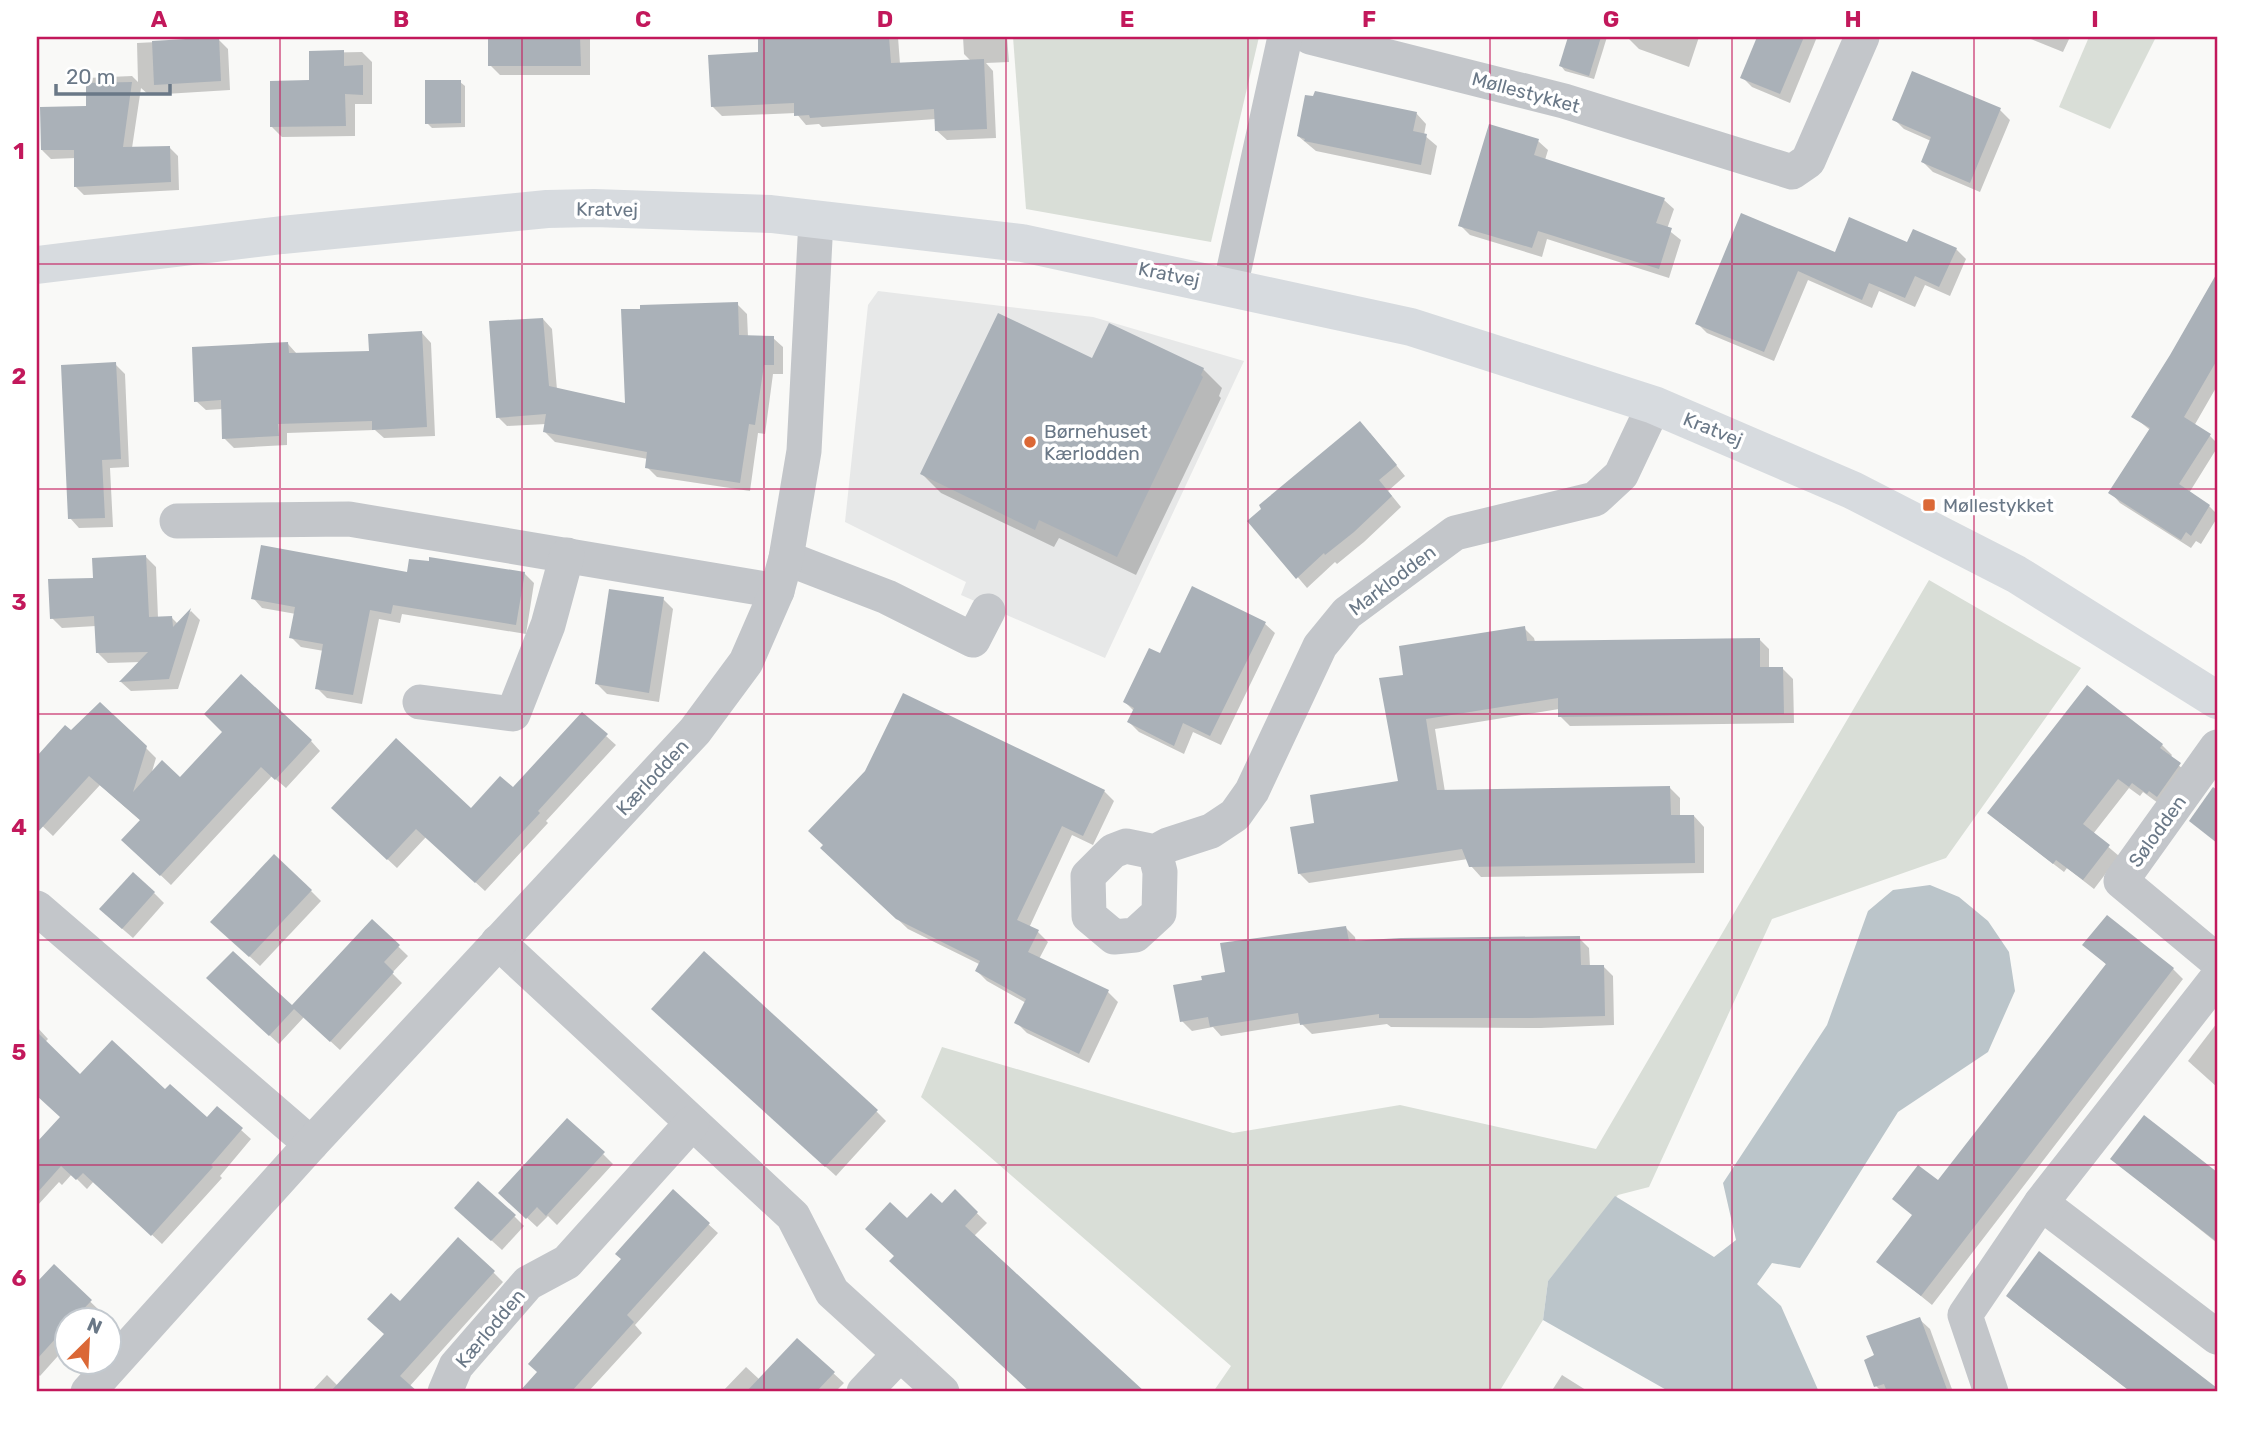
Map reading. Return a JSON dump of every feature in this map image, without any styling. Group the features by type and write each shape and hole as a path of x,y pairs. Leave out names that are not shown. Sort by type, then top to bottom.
{"street":[{"path":"1230,287 1284,37"},
{"name":"Møllestykket","path":"1310,37 1564,101 1792,172 1808,161 1862,37"},
{"name":"Kratvej","path":"37,265 282,235 548,209 771,214 1022,243 1411,327 1654,405 1852,489 2016,575 2217,701"},
{"name":"Kærlodden","path":"88,1392 311,1144 695,731 746,662 781,575 804,452 816,220"},
{"name":"Marklodden","path":"1155,852 1210,831 1235,815 1252,791 1320,646 1347,613 1455,533 1595,499 1621,475 1654,405"},
{"path":"177,521 349,519 567,555 781,575 887,597 973,640 988,611"},
{"path":"419,702 513,713 548,625 567,555"},
{"name":"Sølodden","path":"2217,747 2121,881 2217,961"},
{"path":"37,908 311,1144"},
{"path":"498,942 793,1216 832,1292 942,1392"},
{"path":"1991,1392 1965,1315 2041,1203 2217,978"},
{"name":"Kærlodden","path":"445,1392 456,1367 528,1283 567,1262 692,1123"},
{"path":"2041,1203 2217,1337"},
{"path":"864,1392 900,1354"}],"shaded area":[{"path":"1013,37 1259,37 1211,242 1026,209"},
{"path":"2089,37 2156,37 2110,129 2059,107"},
{"name":"Børnehuset Kærlodden","path":"878,291 1093,317 1244,361 1105,658 961,595 966,582 845,522 868,305"},
{"path":"1929,580 2081,668 1946,858 1772,919 1649,1187 1618,1195 1548,1281 1543,1320 1499,1392 1213,1392 1231,1366 921,1097 942,1047 1233,1133 1400,1105 1596,1149"},
{"path":"1930,885 1959,897 1988,921 2009,952 2015,991 1988,1052 1898,1112 1800,1268 1772,1263 1757,1284 1781,1306 1819,1392 1670,1392 1543,1320 1548,1281 1615,1196 1714,1257 1736,1240 1723,1183 1827,1025 1868,911 1893,890"}],"building":[{"path":"219,37 221,81 154,85 152,41"},
{"path":"488,37 580,37 581,66 488,66"},
{"path":"758,37 889,37 891,63 984,59 987,129 935,131 934,109 810,118 809,115 794,116 794,103 711,107 708,55 758,52"},
{"path":"1568,37 1601,37 1589,76 1559,66"},
{"path":"1757,37 1804,37 1780,94 1740,78"},
{"path":"344,50 344,66 363,65 363,95 345,94 346,126 270,127 270,81 309,80 309,51"},
{"path":"1912,71 2001,108 1970,183 1921,162 1931,137 1892,120"},
{"path":"425,80 461,80 461,123 425,124"},
{"path":"132,82 123,147 170,146 171,182 74,187 74,150 41,150 40,107 86,106 86,83"},
{"path":"1315,91 1417,112 1413,131 1427,134 1421,165 1304,141 1305,139 1297,136 1305,95 1313,96"},
{"path":"1489,124 1539,139 1534,155 1665,198 1656,223 1672,228 1659,269 1538,231 1532,248 1458,226"},
{"path":"1741,213 1835,252 1849,217 1907,242 1913,229 1957,248 1939,287 1915,276 1905,298 1869,283 1862,300 1798,271 1764,352 1695,324"},
{"path":"2217,273 2217,360 2184,417 2211,434 2179,484 2210,505 2191,536 2186,532 2181,540 2108,493 2150,428 2131,417"},
{"path":"738,302 739,335 774,336 774,365 764,365 755,425 749,424 740,483 645,468 647,452 543,432 546,414 496,418 489,321 543,318 549,386 625,403 621,309 640,309 640,305"},
{"path":"998,313 1092,358 1109,323 1204,368 1201,375 1203,377 1117,557 1039,520 1035,530 920,474"},
{"path":"422,331 427,427 372,430 372,421 278,424 279,436 222,439 221,400 194,402 192,347 288,342 289,353 369,351 368,334"},
{"path":"116,362 121,459 102,460 105,518 68,519 61,365"},
{"path":"1360,421 1397,465 1379,480 1392,496 1354,532 1325,555 1324,553 1296,579 1247,521 1261,509 1259,505"},
{"path":"261,545 407,572 409,559 429,561 429,557 525,572 516,625 393,605 391,614 370,610 353,695 315,689 323,644 289,638 295,607 251,599"},
{"path":"146,555 149,617 172,616 173,627 191,608 169,679 119,682 148,652 96,653 94,616 50,619 48,579 93,578 92,558"},
{"path":"1192,586 1266,622 1210,736 1183,723 1174,746 1127,722 1134,708 1123,702 1149,648 1160,653"},
{"path":"609,589 664,597 649,693 595,684"},
{"path":"1525,626 1527,641 1760,638 1760,667 1783,667 1784,714 1558,717 1558,698 1426,719 1437,790 1670,786 1671,815 1694,815 1695,863 1469,867 1462,849 1298,874 1290,827 1314,823 1310,795 1398,781 1379,678 1403,675 1399,646"},
{"path":"241,674 312,740 275,780 261,767 160,876 121,840 140,820 89,776 37,833 37,756 65,725 71,730 100,702 147,746 133,792 162,760 180,777 222,732 204,714"},
{"path":"2087,685 2163,744 2160,748 2181,763 2157,797 2149,791 2147,794 2132,783 2129,787 2118,779 2083,824 2110,845 2083,880 2056,860 2053,864 1987,813"},
{"path":"903,693 1105,790 1083,836 1062,826 1017,920 1039,930 1028,952 1109,990 1079,1054 1014,1023 1026,999 975,971 980,961 896,919 820,848 823,845 808,831 865,771"},
{"path":"582,712 608,734 475,883 416,829 387,860 331,808 396,738 471,808 500,776 513,787"},
{"path":"2213,787 2217,790 2217,843 2189,821"},
{"path":"274,854 312,890 249,957 210,922"},
{"path":"133,872 155,892 122,929 99,909"},
{"path":"2107,915 2174,968 1921,1296 1876,1262 1912,1215 1892,1199 1918,1165 1938,1180 2106,964 2082,945"},
{"path":"372,919 400,945 384,962 394,972 330,1042 294,1009 269,1036 206,978 233,951 292,1005"},
{"path":"1346,926 1349,941 1580,936 1581,965 1604,965 1605,1016 1379,1018 1379,1014 1300,1025 1298,1013 1210,1027 1208,1017 1180,1022 1173,985 1202,980 1201,976 1225,972 1220,943"},
{"path":"704,951 878,1110 825,1167 651,1009"},
{"path":"37,1032 80,1074 112,1040 165,1089 170,1084 207,1117 217,1106 243,1128 211,1165 213,1167 151,1236 83,1173 76,1180 61,1166 37,1193 37,1142 60,1117 37,1096"},
{"path":"2144,1115 2217,1172 2217,1242 2110,1159"},
{"path":"567,1118 605,1152 546,1216 537,1207 526,1219 498,1193"},
{"path":"478,1181 516,1215 491,1241 454,1208"},
{"path":"673,1189 710,1223 627,1315 634,1322 571,1392 519,1392 537,1372 528,1364 621,1259 615,1254"},
{"path":"955,1189 978,1212 965,1226 1145,1392 1030,1392 889,1261 894,1256 865,1229 890,1202 907,1218 931,1193 942,1203"},
{"path":"458,1237 495,1271 400,1376 418,1392 330,1392 384,1334 367,1319 391,1293 400,1301"},
{"path":"2039,1251 2217,1388 2217,1392 2131,1392 2006,1296"},
{"path":"54,1264 92,1300 86,1306 52,1306 52,1342 37,1359 37,1282"},
{"path":"1920,1317 1948,1392 1887,1392 1884,1384 1874,1387 1864,1360 1874,1355 1866,1336"},
{"path":"797,1338 835,1372 816,1392 746,1392"}],"place":[{"name":"Børnehuset Kærlodden","path":"1030,442"},
{"name":"Møllestykket","path":"1929,505"}]}
